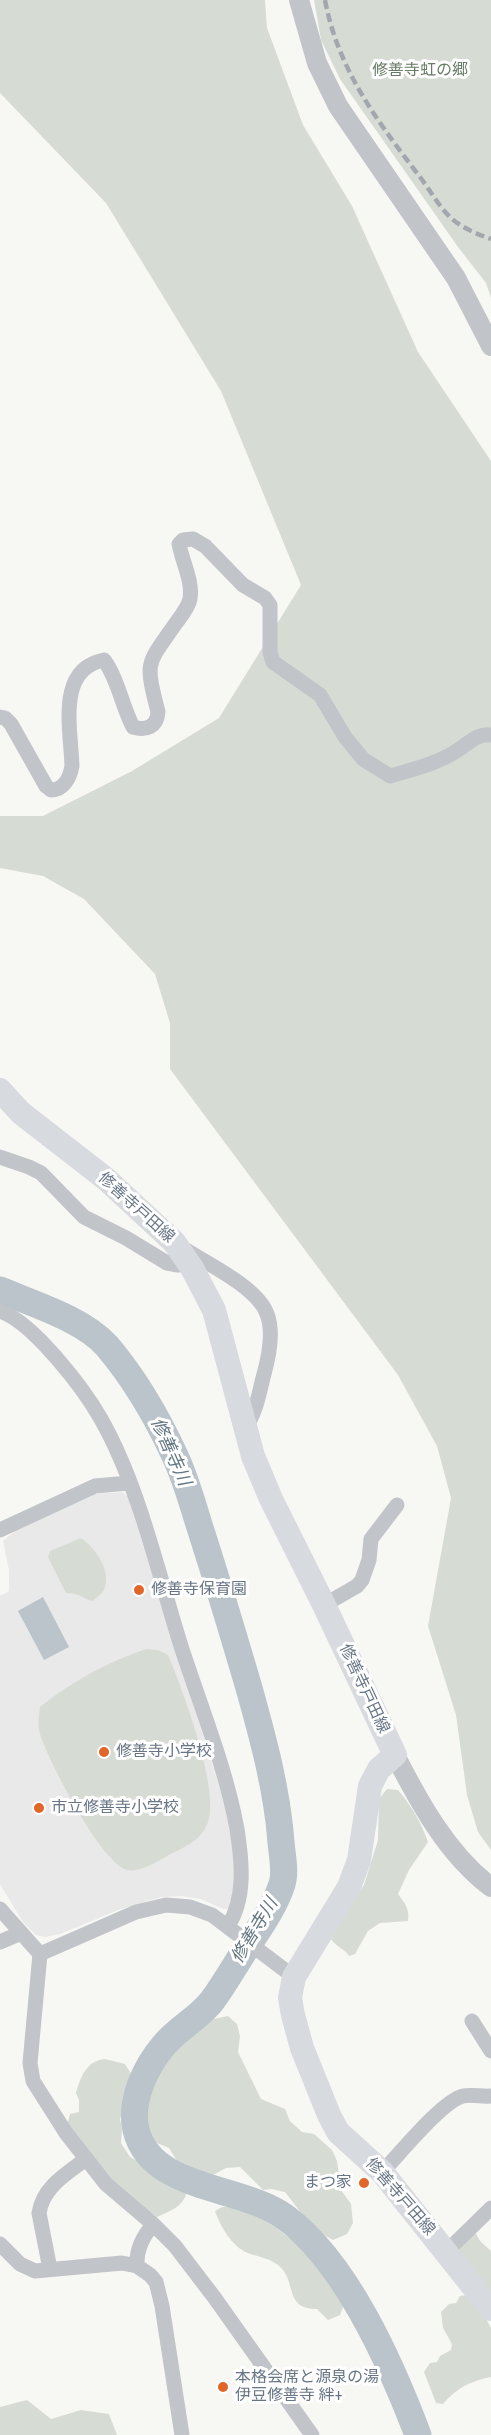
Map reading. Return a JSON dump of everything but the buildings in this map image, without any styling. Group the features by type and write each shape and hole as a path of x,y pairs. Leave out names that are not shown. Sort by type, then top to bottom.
{"main road":[{"name":"修善寺戸田線","path":"0,1090 21,1113 106,1179 184,1255 214,1310 253,1456 271,1499 395,1755 380,1769 370,1786 359,1860 348,1887 290,1973 290,1998 302,2048 338,2132 382,2172 491,2309"}],"street":[{"path":"299,0 317,63 338,106 456,278 491,346"},
{"path":"0,717 5,718 11,724 46,786 51,790 61,786 70,775 72,766 69,697 75,680 83,669 94,662 104,660 110,668 126,714 133,727 142,730 151,727 158,719 158,712 149,666 154,651 185,611 190,598 180,544 183,540 193,539 205,546 243,585 265,598 270,605 270,652 273,662 320,695 345,736 363,759 378,770 390,776 420,768 447,758 480,735 491,735"},
{"path":"0,1157 40,1173 84,1217 126,1238 167,1263 178,1265 184,1255 244,1287 258,1298 268,1315 271,1334 266,1369 252,1418 246,1427"},
{"path":"0,1311 31,1331 80,1386 102,1420 129,1483 209,1731 237,1829 242,1883 231,1928"},
{"path":"0,1530 95,1486 129,1483"},
{"path":"324,1605 362,1580 369,1560 371,1539 397,1505"},
{"path":"395,1755 412,1789 450,1845 491,1887"},
{"path":"40,1954 136,1912 166,1905 190,1907 212,1915 290,1973"},
{"path":"0,1909 40,1954 30,2071 33,2081 54,2114 106,2184 175,2246 312,2435"},
{"path":"0,1942 21,1933"},
{"path":"471,2021 491,2050"},
{"path":"382,2172 438,2114 455,2100 465,2096 491,2096"},
{"path":"50,2269 39,2213 40,2204 45,2193 53,2185 86,2159"},
{"path":"446,2252 491,2208"},
{"path":"137,2266 136,2258 141,2240 153,2224"},
{"path":"0,2244 12,2258 27,2269 34,2271 122,2263 137,2266 156,2282 162,2306 182,2435"}],"shaded area":[{"name":"修善寺小学校","path":"123,1492 128,1497 225,1805 234,1843 238,1883 231,1906 227,1909 201,1899 182,1896 161,1897 118,1910 60,1934 45,1937 36,1935 23,1922 0,1884 0,1596 9,1591 9,1570 3,1541 19,1528 94,1494"},
{"path":"43,1597 69,1647 44,1660 18,1611"}],"green space":[{"path":"0,0 265,0 267,28 303,125 352,206 418,352 491,461 491,1850 478,1832 467,1795 456,1715 428,1626 451,1498 437,1446 398,1375 170,1069 170,1023 155,974 84,899 43,876 0,868 0,816 43,816 132,771 219,718 301,585 221,391 106,203 0,93"},
{"name":"修善寺虹の郷","path":"314,0 491,0 491,298 486,283 458,247 340,79 321,40"},
{"path":"81,1538 97,1554 106,1575 104,1590 93,1601 66,1593 48,1557 50,1551"},
{"path":"146,1649 158,1650 168,1655 190,1715 205,1766 210,1810 207,1825 196,1839 143,1868 127,1870 116,1863 90,1831 53,1765 40,1734 38,1720 40,1707 65,1689 104,1666"},
{"path":"387,1789 398,1790 403,1796 412,1808 428,1842 409,1870 398,1894 406,1907 408,1921 380,1923 368,1931 355,1954 349,1956 331,1939 336,1927 364,1885 378,1840 379,1799"},
{"path":"228,2016 237,2024 240,2036 238,2052 261,2099 285,2109 290,2121 302,2132 314,2134 332,2150 337,2161 341,2190 351,2204 353,2223 347,2234 333,2240 325,2236 306,2219 285,2192 263,2190 240,2167 226,2168 211,2176 191,2173 177,2161 169,2148 152,2141 144,2104 157,2068 183,2039 209,2020"},
{"path":"105,2059 125,2064 132,2075 130,2100 123,2109 120,2119 121,2143 130,2157 145,2165 163,2181 187,2192 179,2205 157,2217 122,2193 67,2125 70,2114 79,2112 79,2100 76,2093 82,2075 93,2063"},
{"path":"222,2207 239,2207 253,2215 268,2218 280,2231 305,2250 322,2270 324,2276 334,2283 344,2305 340,2315 328,2320 317,2309 306,2308 299,2304 292,2293 284,2271 278,2265 242,2250 232,2241 223,2229 215,2211"},
{"path":"475,2232 480,2241 491,2251 491,2301 457,2251"},
{"path":"467,2295 483,2313 491,2328 491,2377 464,2386 443,2404 436,2403 424,2372 430,2363 437,2362 440,2356 451,2350 452,2344 443,2328 441,2312 449,2304 456,2303 460,2296"},
{"path":"27,2400 51,2419 81,2410 109,2414 117,2435 0,2435 0,2407"}],"waterway":[{"name":"修善寺川","path":"0,1290 57,1313 97,1336 127,1372 161,1427 183,1475 221,1593 269,1764 276,1803 284,1869 279,1893 265,1920 212,2001 157,2053 145,2073 137,2096 134,2119 136,2130 145,2150 159,2165 178,2176 267,2207 285,2217 307,2237 328,2260 365,2317 395,2377 418,2435"}],"railway":[{"path":"325,0 339,49 362,94 389,136 447,214 465,228 491,239"}],"place":[{"name":"修善寺保育園","path":"139,1590"},
{"name":"修善寺小学校","path":"104,1752"},
{"name":"市立修善寺小学校","path":"39,1808"},
{"name":"まつ家","path":"364,2183"},
{"name":"本格会席と源泉の湯 伊豆修善寺 絆+","path":"223,2387"}]}
